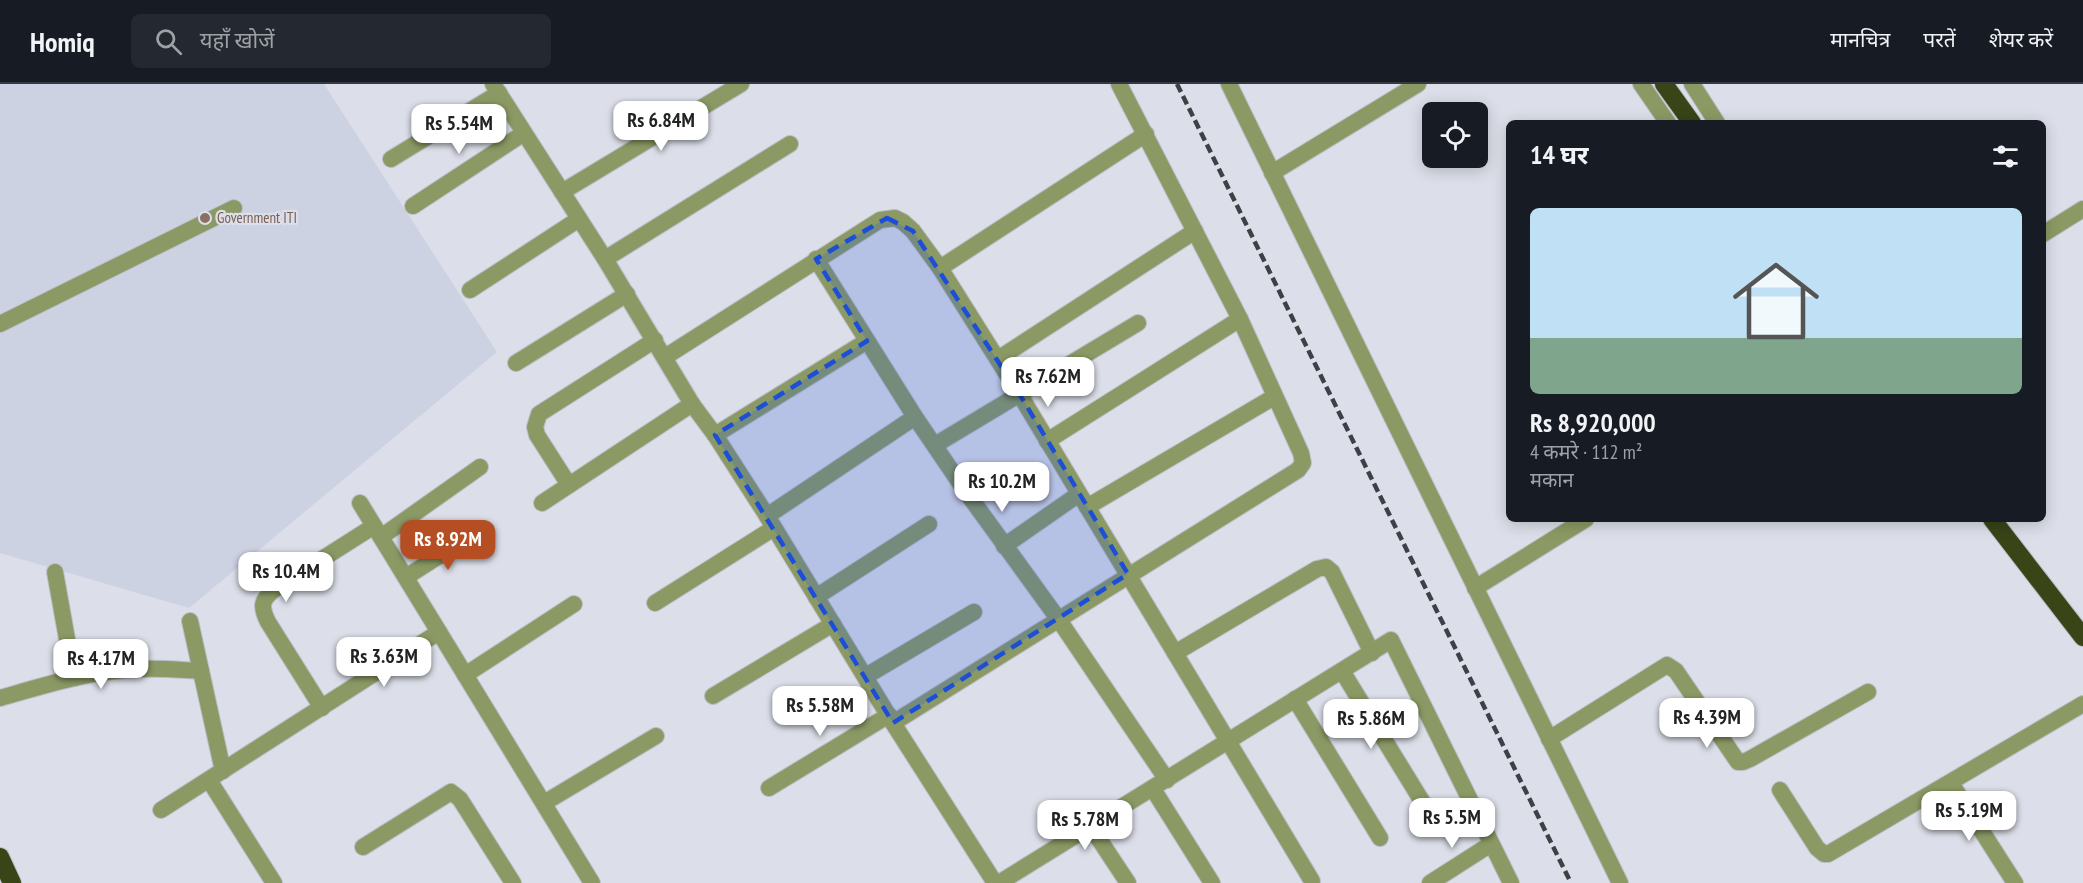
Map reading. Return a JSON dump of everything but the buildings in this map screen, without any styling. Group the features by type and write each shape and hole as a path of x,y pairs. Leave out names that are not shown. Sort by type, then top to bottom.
{"highway":[{"path":"1664,84 1690,120"},
{"path":"1994,522 2083,637"},
{"path":"0,857 12,883"}],"street":[{"path":"562,192 741,84"},
{"path":"770,788 1059,620 1303,463 1301,453 1240,319 1119,84"},
{"path":"1229,84 1620,883"},
{"path":"1272,173 1418,84"},
{"path":"1641,84 1666,120"},
{"path":"1692,84 1716,120"},
{"path":"391,159 496,88 627,294 692,404 715,435 891,719 997,883 1391,640 1511,883"},
{"path":"413,206 524,133"},
{"path":"940,268 1146,134"},
{"path":"605,259 790,144"},
{"path":"0,324 234,208"},
{"path":"2046,232 2083,209"},
{"path":"665,357 880,220 895,218 913,231 940,268 998,359 1312,881"},
{"path":"470,290 579,219"},
{"path":"998,359 1195,231"},
{"path":"816,259 915,417 1004,546 1059,620 1160,784 1212,883"},
{"path":"516,363 627,294"},
{"path":"1047,441 1240,319"},
{"path":"935,445 1138,323"},
{"path":"569,485 537,435 535,427 539,414 654,340"},
{"path":"715,435 867,341"},
{"path":"1004,546 1274,397"},
{"path":"542,503 692,404"},
{"path":"655,603 915,417"},
{"path":"322,708 268,622 262,604 266,597 275,589 378,531 480,467"},
{"path":"360,503 592,883"},
{"path":"1475,588 1581,522"},
{"path":"816,597 929,524"},
{"path":"406,577 472,535"},
{"path":"1175,653 1317,569 1326,567 1332,572 1372,653"},
{"path":"55,572 74,678"},
{"path":"465,675 574,604"},
{"path":"866,676 974,612"},
{"path":"190,621 201,671 216,776 274,883"},
{"path":"713,696 833,624"},
{"path":"161,810 439,633"},
{"path":"1549,739 1667,665 1676,671 1738,762 1750,759 1868,692"},
{"path":"0,698 74,678 141,669 201,671"},
{"path":"1342,671 1428,812"},
{"path":"1295,699 1380,838"},
{"path":"1780,790 1817,848 1824,854 1828,854 2083,704"},
{"path":"544,803 656,736"},
{"path":"1951,783 2015,883"},
{"path":"363,847 451,792 460,799 513,883"},
{"path":"1091,827 1128,883"},
{"path":"1430,883 1491,844"}],"highlighted area":[{"path":"887,218 913,231 1020,395 1128,574 893,723 715,435 867,341 816,259"}],"shaded area":[{"name":"Government ITI","path":"0,84 324,84 497,352 189,608 0,553"}],"railway":[{"path":"1177,84 1571,883"}],"place":[{"name":"Government ITI","path":"205,218"}]}
